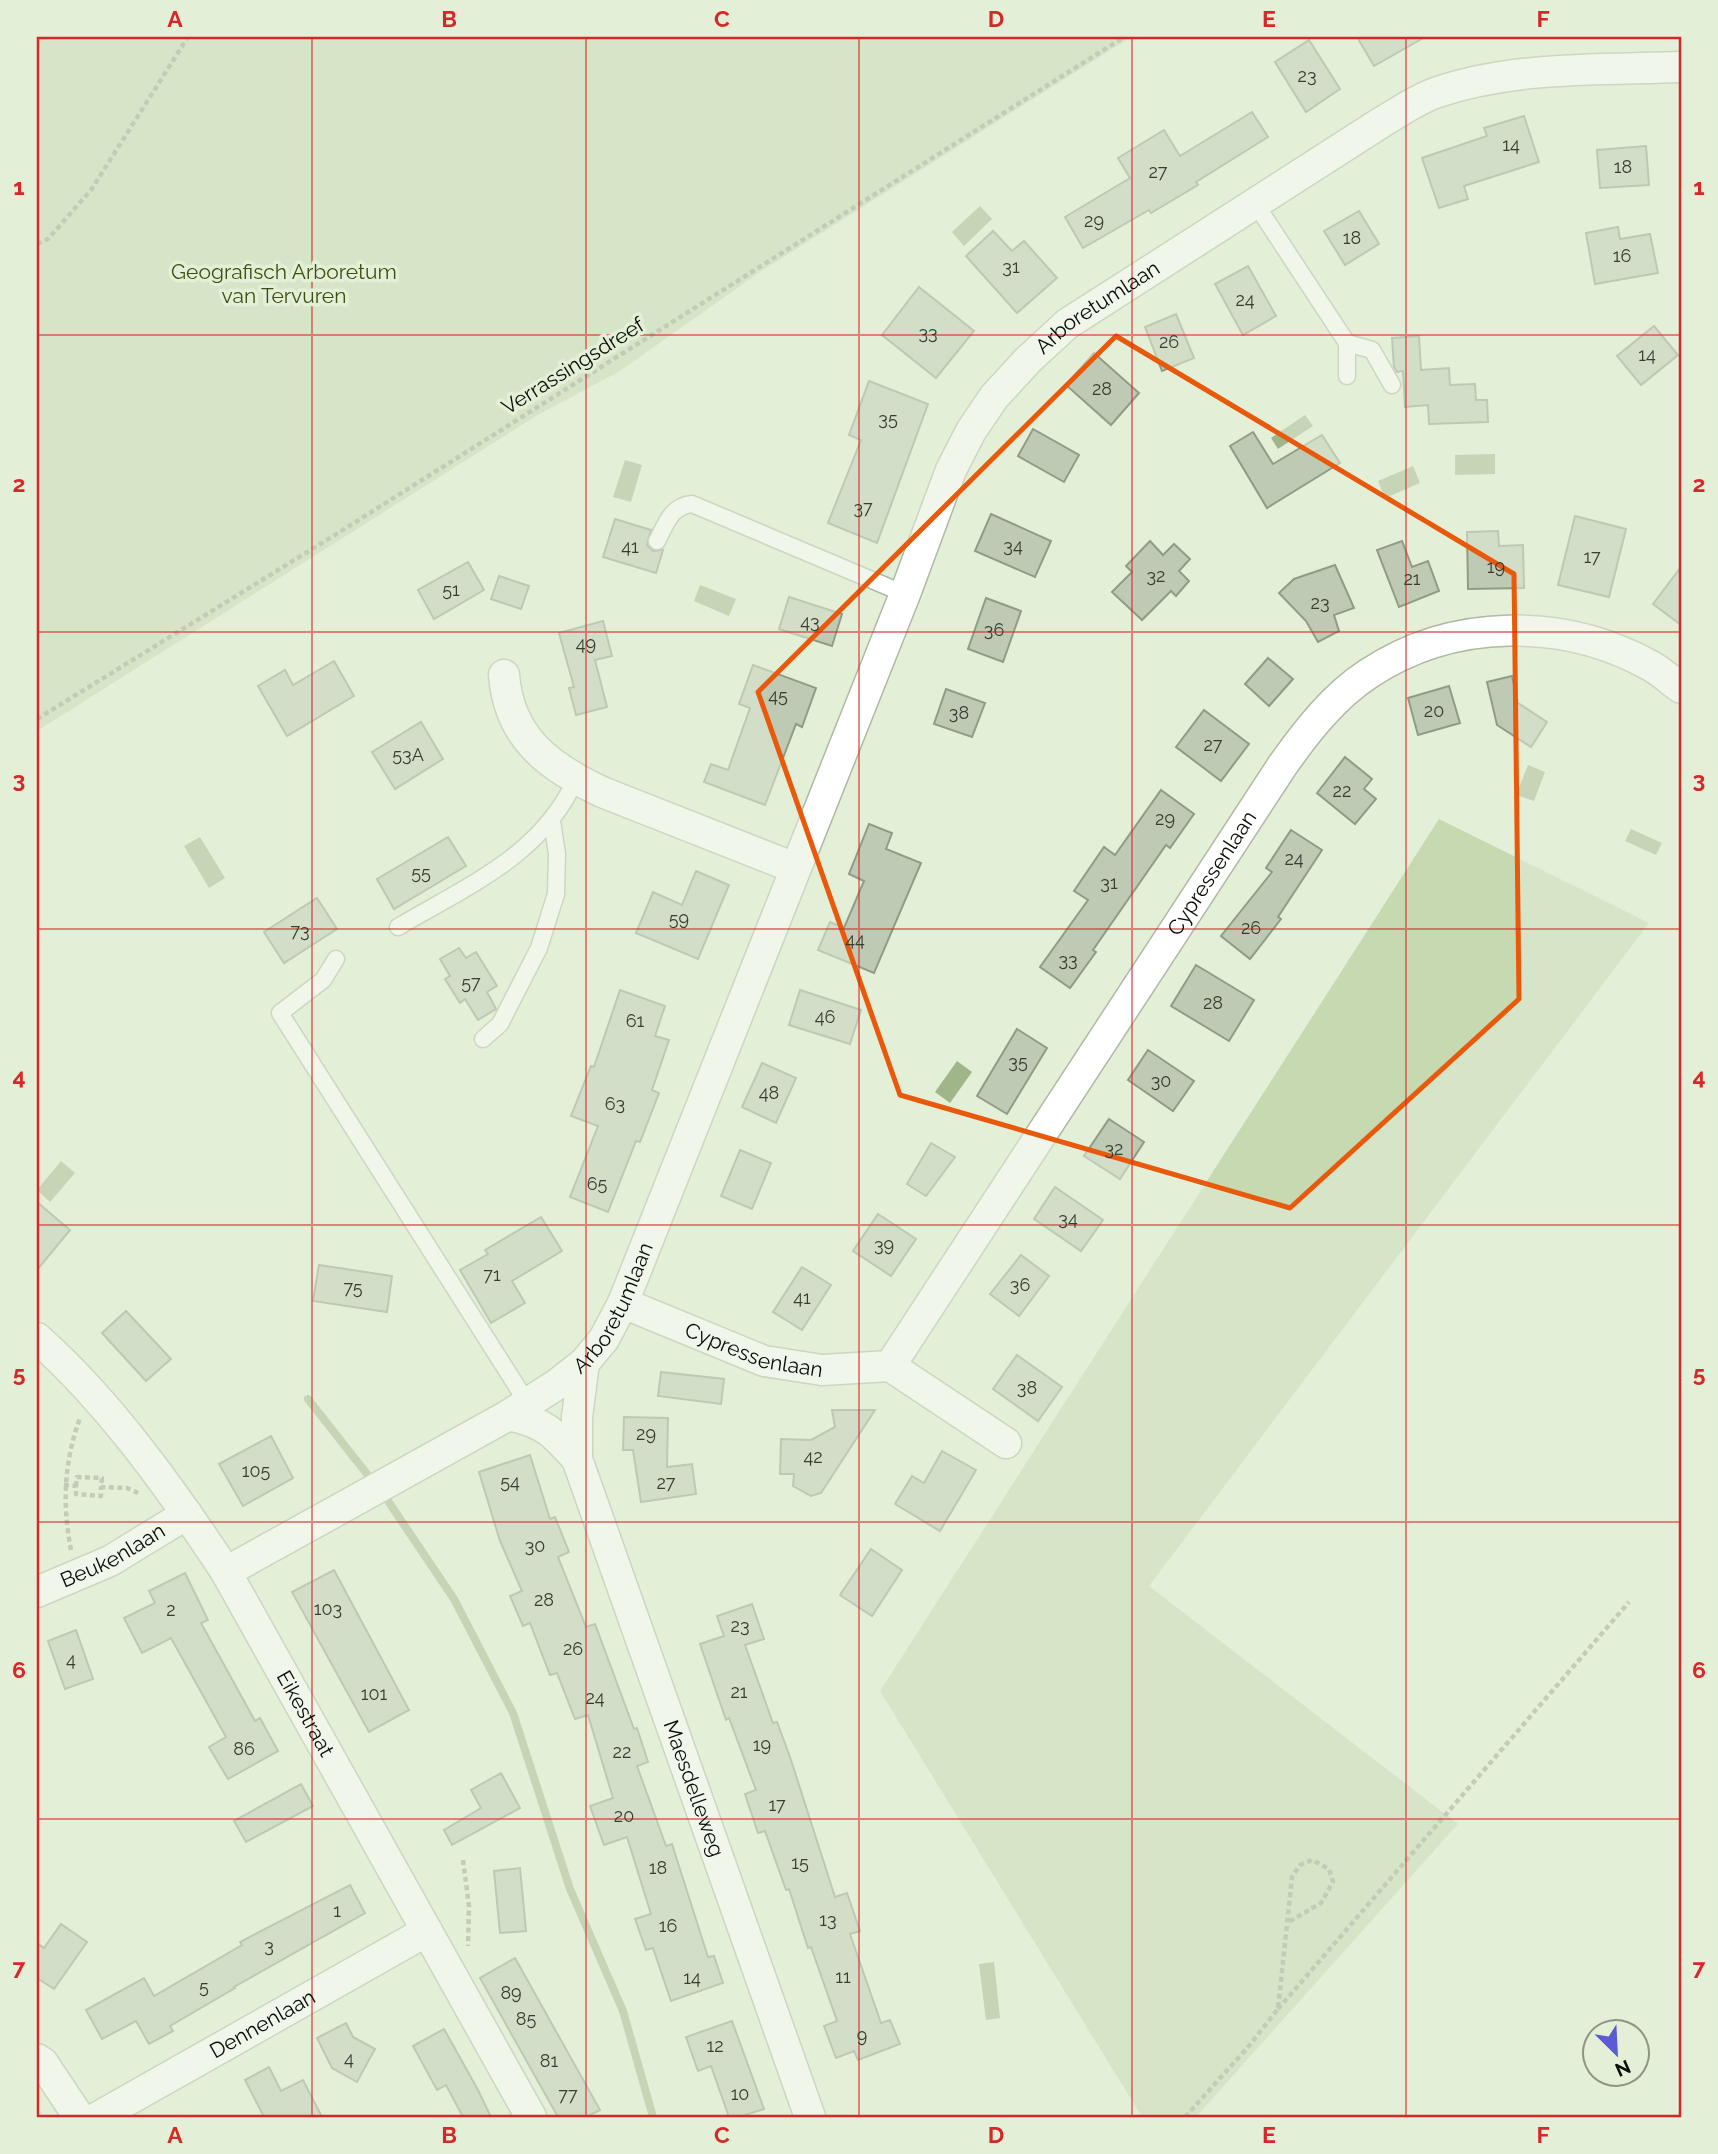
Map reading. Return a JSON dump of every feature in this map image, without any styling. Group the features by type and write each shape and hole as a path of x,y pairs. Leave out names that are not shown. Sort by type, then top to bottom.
{"street":[{"name":"Arboretumlaan","path":"226,1572 518,1409 584,1363 604,1339 623,1303 905,594 951,470 971,431 995,397 1028,360 1067,324 1382,121 1432,94 1485,79 1535,73 1681,66"},
{"name":"Cypressenlaan","path":"623,1303 764,1361 821,1370 890,1367 1282,766 1315,720 1367,674 1409,652 1461,635 1514,629 1564,634 1609,647 1652,667 1681,688"},
{"path":"504,675 509,706 525,736 546,760 576,779 795,868"},
{"name":"Eikestraat","path":"37,1338 93,1396 139,1451 187,1514 226,1572 531,2117"},
{"name":"Maesdelleweg","path":"584,1363 577,1417 577,1459 810,2117"},
{"path":"890,1367 1006,1443"},
{"name":"Maesdelleweg","path":"518,1409 555,1434 577,1459"},
{"name":"Beukenlaan","path":"37,1592 110,1561 187,1514"},
{"name":"Dennenlaan","path":"98,2117 427,1931"},
{"path":"37,2059 43,2063 79,2117"}],"lane":[{"path":"1255,203 1347,343 1347,376"},
{"path":"1347,343 1372,350 1392,385"},
{"path":"657,541 672,512 681,505 692,504 905,594"},
{"path":"398,928 514,858 552,821 576,779"},
{"path":"483,1039 500,1024 539,948 556,894 557,854 552,821"},
{"path":"336,959 323,980 280,1013 518,1409"}],"path":[{"path":"37,244 48,239 91,190 188,37"},
{"name":"Verrassingsdreef","path":"37,719 349,526 1124,37"},
{"path":"76,1577 66,1525 64,1485 70,1443 81,1414 93,1396"},
{"path":"77,1477 102,1478 101,1487 101,1496 76,1494 77,1477"},
{"path":"64,1485 76,1486"},
{"path":"101,1487 127,1488 139,1493"},
{"path":"1185,2117 1629,1602"},
{"path":"449,1972 463,1964 467,1957 469,1906 463,1860"},
{"path":"1278,2008 1287,1923 1292,1877 1300,1865 1312,1860 1329,1868 1333,1882 1321,1903 1287,1923"}],"highlighted area":[{"path":"1116,336 1514,574 1519,999 1290,1208 900,1095 758,692"}],"green space":[{"name":"Geografisch Arboretum van Tervuren","path":"37,37 1131,37 760,272 620,371 536,416 37,731"},
{"path":"1439,819 1649,923 1149,1586 1458,1824 1196,2117 1142,2117 880,1691"}],"shaded area":[{"path":"980,206 992,219 964,246 952,232"},
{"path":"1305,415 1313,426 1278,449 1271,438"},
{"path":"1495,454 1495,474 1455,475 1455,455"},
{"path":"625,460 642,465 631,502 613,497"},
{"path":"1413,466 1420,483 1385,498 1378,481"},
{"path":"700,585 736,599 729,616 694,601"},
{"path":"1528,765 1545,772 1534,801 1516,795"},
{"path":"1631,829 1662,843 1656,855 1625,841"},
{"path":"200,837 225,878 209,888 184,846"},
{"path":"957,1061 972,1072 950,1103 935,1092"},
{"path":"61,1161 75,1173 50,1202 37,1190"},
{"path":"994,1962 1000,2018 986,2020 979,1964"}],"building":[{"path":"1357,37 1425,37 1374,66"},
{"path":"1309,40 1340,89 1306,112 1275,62"},
{"path":"1252,112 1268,137 1196,182 1198,185 1083,248 1065,217 1130,178 1118,158 1164,130 1180,156"},
{"path":"1524,116 1539,162 1464,186 1468,199 1439,208 1422,158 1487,136 1484,128"},
{"path":"1646,146 1649,185 1600,188 1597,150"},
{"path":"1359,211 1379,244 1345,265 1324,231"},
{"path":"1618,227 1620,239 1650,234 1658,273 1595,284 1586,233"},
{"path":"993,231 1012,251 1024,241 1057,278 1017,313 966,256"},
{"path":"1248,266 1276,316 1243,335 1215,284"},
{"path":"919,287 974,331 936,378 882,335"},
{"path":"1176,314 1194,358 1162,371 1145,327"},
{"path":"1654,326 1678,355 1641,385 1617,356"},
{"path":"1419,336 1421,370 1449,368 1450,385 1475,384 1476,400 1487,400 1488,422 1429,424 1428,405 1405,407 1403,371 1397,372 1394,367 1392,338"},
{"path":"1094,353 1139,393 1111,425 1066,385"},
{"path":"869,381 928,404 877,543 828,523 861,440 849,435"},
{"path":"1033,429 1079,455 1064,482 1018,456"},
{"path":"1253,432 1273,464 1322,435 1340,463 1267,508 1230,446"},
{"path":"991,514 1051,541 1035,577 975,551"},
{"path":"1575,516 1626,529 1609,597 1558,585"},
{"path":"615,519 651,530 647,545 653,551 663,550 656,573 603,557"},
{"path":"1498,531 1499,546 1523,545 1524,588 1468,589 1467,532"},
{"path":"1150,541 1163,555 1174,544 1190,559 1179,571 1189,581 1176,596 1171,591 1142,620 1112,592 1132,572 1126,566"},
{"path":"1402,541 1412,567 1428,561 1439,591 1399,607 1377,550"},
{"path":"468,562 484,590 434,619 418,590"},
{"path":"1335,565 1354,608 1334,615 1339,631 1318,642 1306,621 1279,593 1294,579"},
{"path":"1681,567 1681,625 1653,604"},
{"path":"499,576 529,586 521,609 491,599"},
{"path":"789,597 842,614 832,646 779,629"},
{"path":"986,598 1021,611 1003,662 968,649"},
{"path":"603,621 612,656 595,660 607,707 576,715 569,688 574,687 559,633"},
{"path":"1268,658 1293,679 1269,706 1245,684"},
{"path":"334,661 354,696 287,736 258,686 285,670 293,685"},
{"path":"753,665 816,688 802,727 796,724 765,805 704,782 711,764 728,770 750,708 739,704"},
{"path":"1512,676 1518,703 1547,722 1531,747 1497,725 1487,682"},
{"path":"1449,686 1460,723 1418,735 1408,698"},
{"path":"946,689 985,703 972,737 934,724"},
{"path":"1204,710 1249,744 1221,781 1176,747"},
{"path":"421,722 443,759 395,789 372,752"},
{"path":"1345,757 1372,779 1364,789 1376,799 1355,824 1317,793"},
{"path":"1161,790 1194,814 1170,848 1166,845 1070,988 1040,967 1088,900 1074,891 1104,847 1115,855"},
{"path":"869,824 892,833 886,849 921,863 874,973 818,950 830,922 844,928 864,881 849,874"},
{"path":"1291,830 1322,850 1278,917 1281,919 1250,959 1221,936 1272,872 1266,868"},
{"path":"448,837 466,866 394,909 377,879"},
{"path":"696,871 729,885 698,959 636,933 653,892 682,905"},
{"path":"317,898 337,929 284,963 264,932"},
{"path":"459,948 466,958 476,952 497,986 487,992 496,1009 478,1020 465,999 460,1003 445,979 450,976 440,959"},
{"path":"1196,965 1254,1000 1229,1041 1171,1006"},
{"path":"620,990 665,1006 655,1036 669,1040 652,1090 659,1093 640,1142 636,1141 608,1212 570,1197 598,1126 571,1116 591,1066 594,1067"},
{"path":"800,990 861,1010 850,1044 789,1025"},
{"path":"1017,1029 1047,1048 1007,1114 977,1096"},
{"path":"1148,1050 1194,1081 1173,1111 1128,1080"},
{"path":"762,1063 796,1078 776,1123 742,1107"},
{"path":"1109,1119 1144,1142 1120,1179 1084,1156"},
{"path":"931,1143 955,1157 926,1196 907,1184"},
{"path":"740,1150 771,1163 752,1209 721,1196"},
{"path":"1055,1187 1103,1220 1081,1251 1034,1219"},
{"path":"37,1202 70,1230 37,1270"},
{"path":"878,1214 916,1239 891,1276 853,1251"},
{"path":"541,1217 562,1251 512,1281 525,1303 491,1323 460,1270 488,1254 485,1250"},
{"path":"1021,1255 1049,1276 1019,1316 990,1294"},
{"path":"319,1265 392,1276 387,1312 313,1301"},
{"path":"802,1267 831,1285 802,1330 773,1312"},
{"path":"126,1311 171,1359 146,1381 102,1333"},
{"path":"1017,1355 1062,1387 1038,1421 993,1389"},
{"path":"661,1372 724,1379 721,1404 658,1396"},
{"path":"832,1410 875,1410 821,1493 811,1496 793,1486 794,1474 780,1474 781,1439 811,1440 835,1427"},
{"path":"624,1417 668,1418 667,1467 692,1464 696,1494 641,1502 633,1450 623,1450"},
{"path":"271,1436 293,1478 243,1506 219,1464"},
{"path":"942,1451 976,1470 940,1531 895,1504 912,1476 924,1483"},
{"path":"530,1455 550,1519 555,1517 569,1552 558,1557 586,1627 595,1624 634,1729 637,1728 648,1762 637,1766 666,1846 672,1844 708,1957 714,1956 723,1983 671,2001 653,1948 646,1950 635,1919 651,1914 627,1837 604,1845 590,1806 613,1798 588,1715 575,1719 557,1673 550,1675 530,1623 523,1626 510,1596 522,1591 500,1541 479,1472"},
{"path":"871,1549 902,1570 872,1616 840,1595"},
{"path":"334,1570 409,1710 369,1732 292,1592"},
{"path":"185,1573 208,1620 201,1623 255,1721 260,1718 278,1751 228,1779 209,1747 226,1737 171,1638 142,1653 124,1618 155,1603 149,1591"},
{"path":"752,1604 764,1639 745,1645 773,1723 777,1722 790,1757 835,1897 847,1893 860,1931 850,1934 881,2023 890,2020 900,2044 858,2060 854,2051 836,2058 824,2026 837,2021 765,1831 758,1833 745,1794 756,1790 729,1718 726,1720 700,1644 724,1636 717,1616"},
{"path":"76,1630 93,1679 65,1689 48,1641"},
{"path":"501,1773 520,1808 452,1845 444,1830 481,1808 471,1790"},
{"path":"301,1784 313,1806 246,1842 234,1821"},
{"path":"520,1868 526,1931 500,1933 494,1871"},
{"path":"350,1885 365,1913 234,1987 170,2026 173,2031 149,2044 136,2021 102,2039 86,2010 144,1978 154,1996 242,1945 240,1942"},
{"path":"61,1924 87,1942 54,1989 37,1978 37,1943 44,1948"},
{"path":"515,1958 600,2110 586,2117 558,2117 480,1978"},
{"path":"732,2021 764,2109 739,2117 729,2117 711,2066 698,2071 686,2037"},
{"path":"346,2023 353,2037 375,2049 357,2082 332,2068 317,2038"},
{"path":"444,2029 491,2117 463,2117 446,2085 437,2090 413,2046"},
{"path":"269,2067 281,2091 303,2080 322,2117 264,2117 245,2080"}],"waterway":[{"path":"308,1399 367,1474"},
{"path":"388,1501 454,1599 513,1713 570,1889 623,2011 653,2117"}]}
